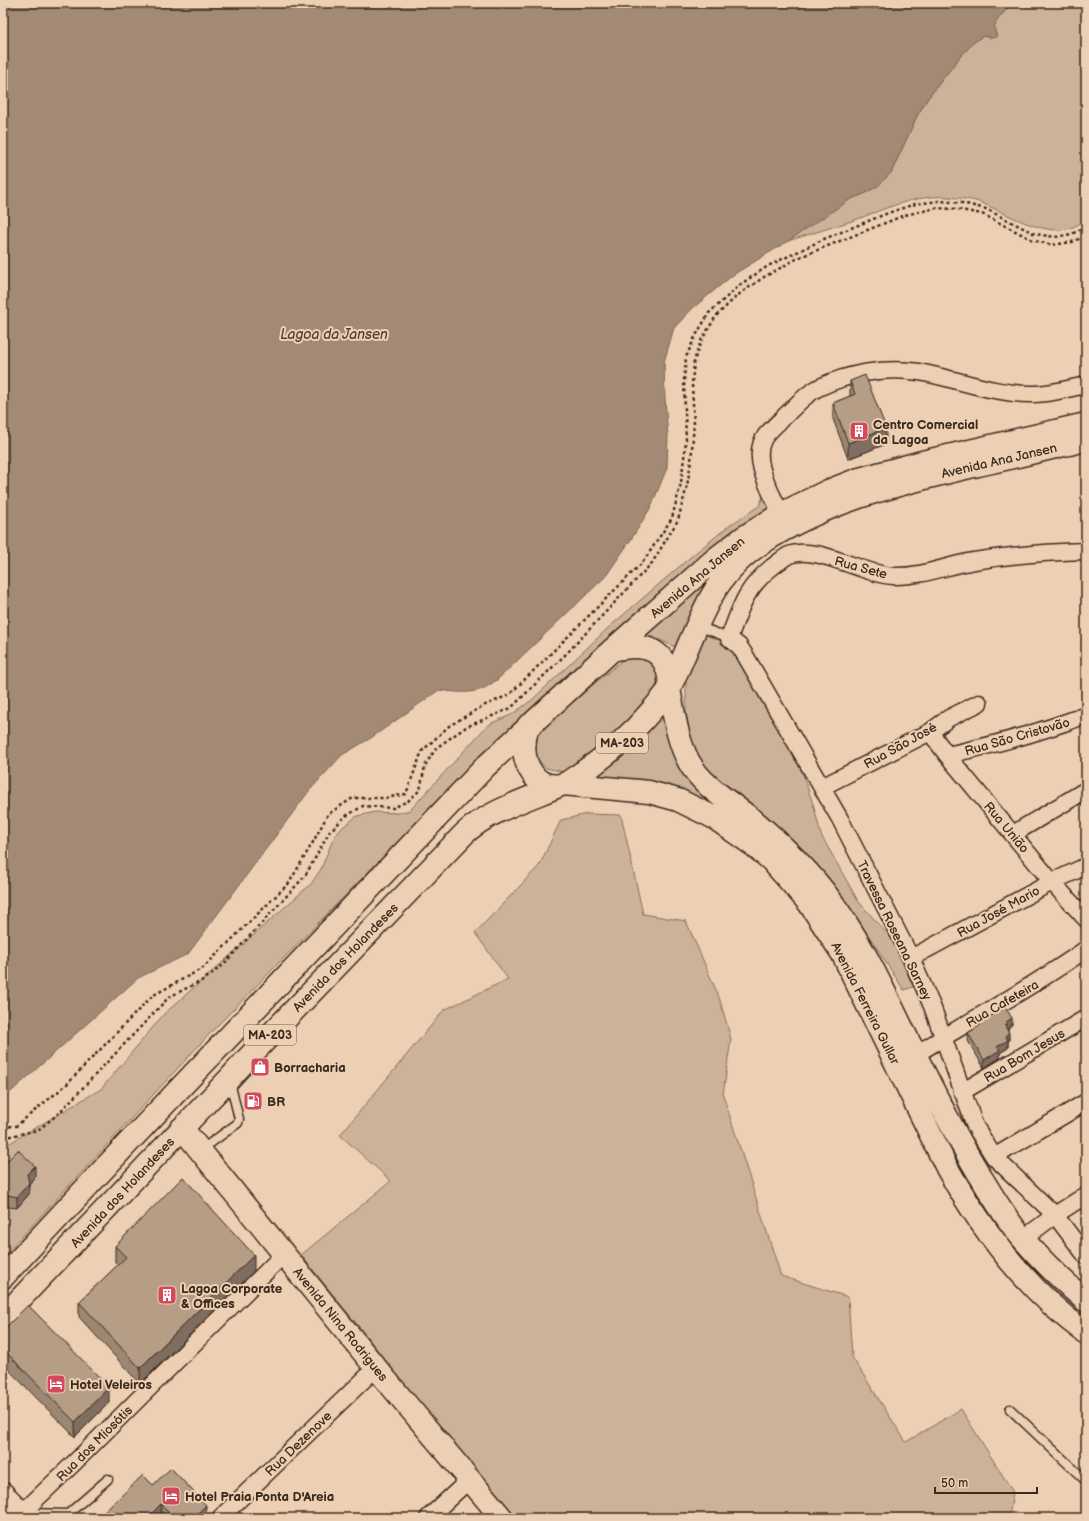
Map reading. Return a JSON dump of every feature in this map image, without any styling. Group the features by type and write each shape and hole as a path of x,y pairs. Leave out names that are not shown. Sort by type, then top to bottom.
{"main road":[{"name":"Avenida Ana Jansen","path":"612,650 716,559 744,537 781,514 828,491 858,479 918,463 1086,424"},
{"name":"Avenida Ana Jansen","path":"669,688 711,597 732,568 759,545 828,508 877,490 1086,440"},
{"name":"Avenida Ferreira Gullar","path":"612,650 636,646 648,648 664,660 667,666 669,688 679,735 684,752 694,770 708,785 759,825 785,848 822,889 849,926 864,953 896,1040 947,1168 964,1197 1000,1248 1025,1277 1050,1302 1086,1332"},
{"name":"MA-203","path":"3,1277 126,1145 486,766 612,650"},
{"name":"MA-203","path":"562,785 600,761 620,744 636,729 669,688"},
{"name":"Avenida Ferreira Gullar","path":"528,726 524,740 525,755 529,769 533,775 543,783 553,786 562,785 649,792 678,800 713,817 753,845 771,860 798,890 834,940 853,974 896,1040 915,1055 968,1157 997,1203 1023,1239 1048,1266 1086,1301"},
{"name":"Avenida dos Holandeses","path":"3,1317 254,1051 471,827 487,817 562,785"},
{"name":"Avenida Nina Rodrigues","path":"342,918 331,943 178,1104 175,1109 175,1115 182,1128 376,1368 502,1518"},
{"path":"3,1494 22,1516"}],"street":[{"path":"781,514 762,471 759,457 761,444 766,435 802,399 818,388 848,376 894,370 919,372 972,385 1024,394 1036,394 1086,385"},
{"name":"Rua Sete","path":"729,638 743,603 754,584 784,558 790,555 808,552 880,575 895,576 928,572 973,561 1010,556 1086,551"},
{"name":"Travessa Roseana Sarney","path":"729,638 739,646 745,655 822,787 911,958 943,1037 975,1126 994,1157 1054,1215 1086,1256"},
{"name":"Rua São José","path":"822,787 930,732 949,718 979,703"},
{"name":"Rua São Cristovão","path":"947,755 1050,728 1086,715"},
{"name":"Rua União","path":"930,732 947,755 1052,882 1086,919"},
{"path":"1013,834 1086,790"},
{"name":"Rua José Mario","path":"911,958 1052,882 1086,866"},
{"name":"Rua Cafeteira","path":"915,1055 943,1037 1039,982 1086,949"},
{"name":"Rua Bom Jesus","path":"962,1092 1086,1018"},
{"path":"994,1157 1086,1102"},
{"path":"1023,1239 1054,1215 1086,1195"},
{"name":"Rua dos Miosótis","path":"22,1516 284,1254"},
{"name":"Rua Dezenove","path":"220,1518 376,1368"},
{"path":"428,1518 470,1479"}],"lane":[{"path":"698,626 729,638"},
{"path":"200,1150 238,1123 239,1119 229,1079"},
{"path":"1010,1409 1086,1481"},
{"path":"22,1516 68,1514 108,1479"}],"path":[{"path":"3,1127 16,1126 66,1085 152,996 203,968 288,883 312,844 328,814 353,798 386,798 406,794 422,750 449,726 483,706 509,695 643,562 672,518 681,483 686,441 684,380 686,357 695,337 709,313 742,284 768,266 824,239 888,213 915,204 939,201 962,203 986,209 1035,234 1055,237 1072,234 1086,226"},
{"path":"3,1137 38,1130 58,1114 169,997 205,979 223,965 305,876 330,831 346,816 363,806 393,808 408,801 420,790 425,766 436,748 466,727 511,708 567,653 652,563 678,520 687,486 691,461 693,431 692,384 694,361 701,341 716,316 738,295 764,277 800,257 906,215 936,208 956,209 982,214 1033,240 1052,245 1072,242 1086,236"}],"shaded area":[{"path":"1012,3 1086,3 1086,218 1075,226 1062,230 1047,229 1018,220 979,202 968,199 937,197 901,203 855,220 788,241 849,200 866,193 879,185 891,173 918,114 928,98 959,58 974,42 983,36 991,38 996,22"},
{"path":"764,494 768,505 767,510 488,750 216,1027 3,1257 3,1147 101,1089 164,1014 311,884 321,869 334,837 343,827 357,816 375,812 398,813 410,810 486,727 511,715 532,700 607,629 694,554 730,525 759,506"},
{"path":"698,581 711,581 678,648 641,632"},
{"path":"702,634 720,640 736,651 795,751 814,807 821,835 858,901 892,939 913,987 904,990 857,918 814,861 760,810 703,766 691,742 686,712 686,680"},
{"path":"626,657 652,660 658,672 656,689 629,722 600,750 564,772 546,768 536,758 534,744 541,729"},
{"path":"665,707 712,800 701,804 590,780"},
{"path":"587,814 621,815 643,914 686,921 719,997 731,1039 723,1095 781,1276 848,1297 852,1357 906,1442 961,1409 1013,1492 1009,1518 513,1518 301,1255 391,1181 340,1135 444,1010 508,979 475,933 539,866 561,820"}],"water":[{"name":"Lagoa da Jansen","path":"3,3 1011,3 997,20 994,27 997,37 991,38 983,36 974,42 959,58 928,98 918,114 891,173 879,185 866,193 849,200 788,241 733,275 693,308 674,328 664,362 668,436 667,468 651,507 606,576 497,680 480,690 470,692 439,690 371,738 342,755 309,791 188,954 138,978 3,1099"}],"building":[{"name":"Centro Comercial da Lagoa","path":"865,375 886,428 848,443 833,403 855,394 850,381"},
{"path":"1005,1007 1012,1018 1006,1022 1008,1024 1005,1026 1009,1033 1005,1036 1008,1040 997,1047 1000,1050 984,1060 968,1033 979,1026 978,1024"},
{"path":"18,1150 35,1166 27,1174 29,1183 17,1197 8,1195 3,1201 3,1165"},
{"name":"Lagoa Corporate & Offices","path":"183,1177 254,1255 140,1368 79,1302 126,1257 115,1246"},
{"name":"Hotel Veleiros","path":"28,1305 109,1387 75,1422 3,1349 3,1330"},
{"path":"171,1468 206,1505 193,1518 175,1518 161,1504 147,1518 98,1518 143,1475 153,1485"}],"place":[{"name":"Centro Comercial da Lagoa","path":"859,431"},
{"name":"Borracharia","path":"260,1067"},
{"name":"BR","path":"253,1101"},
{"name":"Lagoa Corporate & Offices","path":"167,1295"},
{"name":"Hotel Veleiros","path":"56,1384"},
{"name":"Hotel Praia Ponta D'Areia","path":"171,1496"}]}
